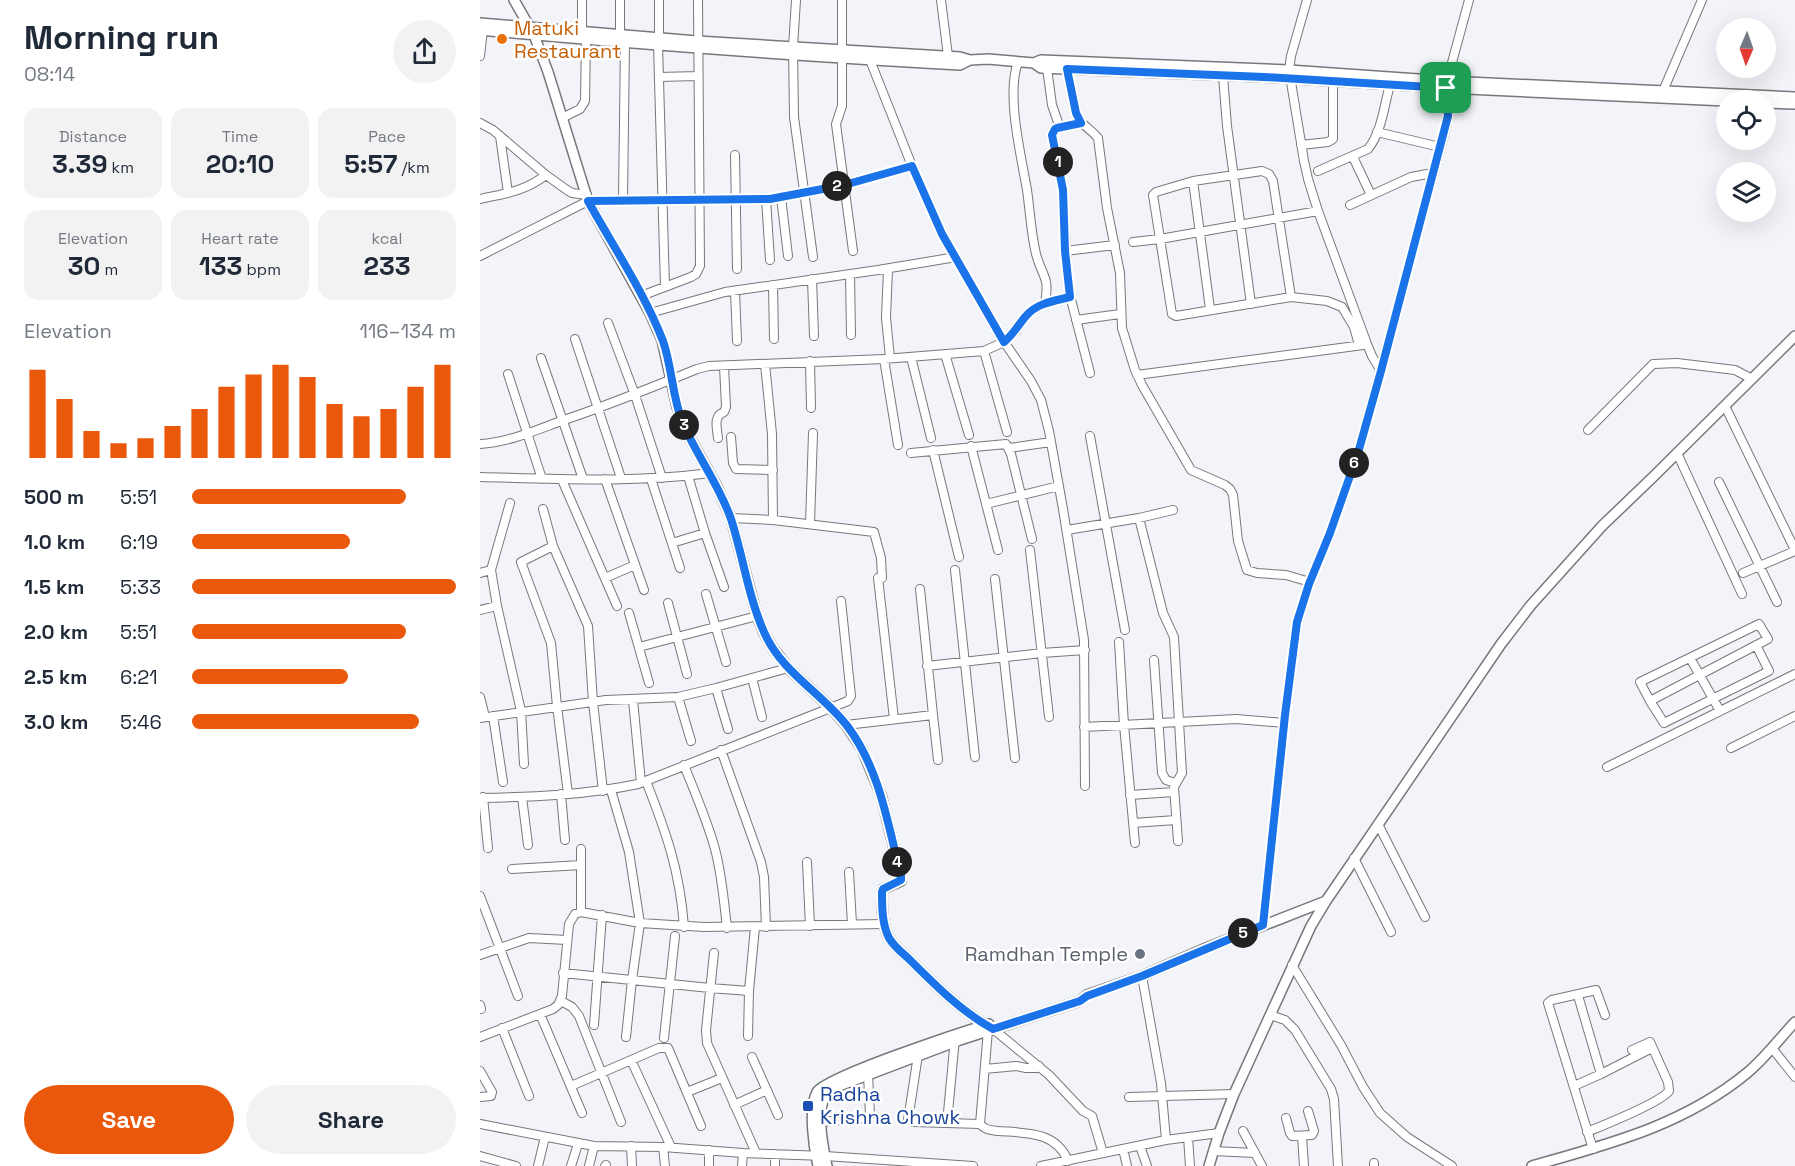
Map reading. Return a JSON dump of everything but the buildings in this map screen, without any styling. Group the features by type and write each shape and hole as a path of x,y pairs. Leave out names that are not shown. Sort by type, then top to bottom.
{"street":[{"path":"514,0 531,31 564,117 587,198 650,313 666,351 677,407 731,518 758,616 772,647 788,668 831,708 862,749 880,795 901,876 898,883 883,889 882,909 890,939 951,999 1039,1066 1083,1111 1092,1116 1103,1153"},
{"path":"564,117 580,109 585,101 582,0"},
{"path":"620,0 623,200"},
{"path":"659,0 658,42 665,287"},
{"path":"641,297 691,277 699,270 698,0"},
{"path":"796,0 793,51 794,117 813,257"},
{"path":"842,0 842,106 836,124 853,251"},
{"path":"941,0 948,56"},
{"path":"1306,0 1291,56 1290,75 1301,145 1308,179 1363,345"},
{"path":"1263,925 1297,622 1355,462 1381,371 1448,116 1447,85 1469,0"},
{"path":"1663,91 1701,0"},
{"path":"480,56 481,27 841,54 948,56 970,60 988,59 1034,63 1041,60 1716,100"},
{"path":"841,54 870,60 960,65 970,60"},
{"path":"870,60 942,234 1004,342 1036,390 1043,407 1067,530 1085,650 1085,786"},
{"path":"1018,62 1013,86 1014,111 1036,255 1047,283 1045,303"},
{"path":"1034,63 1041,68 1223,75 1290,75 1333,82 1390,85 1663,91 1795,97"},
{"path":"1047,68 1052,105 1060,128"},
{"path":"1067,69 1076,113 1081,123 1098,138 1107,208 1121,285 1122,328 1137,375 1191,470 1230,489 1233,495 1238,541 1247,570 1286,575 1310,582"},
{"path":"1223,75 1227,126 1251,304"},
{"path":"659,77 698,76"},
{"path":"1301,145 1328,142 1333,139 1333,82"},
{"path":"1318,171 1353,157 1373,144 1390,85"},
{"path":"1776,103 1795,104"},
{"path":"480,123 493,130 567,190 587,198 766,199 844,185 912,166"},
{"path":"1081,123 1055,129 1052,135 1063,190 1065,251 1070,297 1090,373"},
{"path":"1377,132 1440,147"},
{"path":"500,136 508,193"},
{"path":"735,155 736,269"},
{"path":"1353,157 1371,195"},
{"path":"1291,297 1273,182 1269,174 1262,171 1193,181 1156,192 1153,195 1172,314 1176,316 1291,297 1327,301 1342,307 1363,345 1381,371"},
{"path":"1350,205 1418,175 1433,172"},
{"path":"480,199 531,186 546,175"},
{"path":"1193,181 1210,309"},
{"path":"781,197 788,256"},
{"path":"480,256 587,198"},
{"path":"766,199 770,260"},
{"path":"1133,242 1318,211"},
{"path":"1065,251 1115,245"},
{"path":"650,313 700,298 735,291 956,257"},
{"path":"888,269 887,359 898,445"},
{"path":"850,274 851,335"},
{"path":"812,279 814,336"},
{"path":"773,285 774,339"},
{"path":"735,291 737,341"},
{"path":"480,444 499,442 599,409 709,366 887,359 984,351 1004,342 1016,331 1026,315 1045,303 1070,297"},
{"path":"1076,320 1120,314"},
{"path":"608,323 635,395 662,478"},
{"path":"1209,1166 1234,1094 1311,926 1354,858 1500,644 1531,605 1602,526 1795,336"},
{"path":"575,339 621,478"},
{"path":"1137,375 1363,345"},
{"path":"984,351 1007,432"},
{"path":"945,354 969,435"},
{"path":"911,357 930,438"},
{"path":"541,358 583,479"},
{"path":"810,361 811,408"},
{"path":"1588,430 1653,364 1677,363 1735,370 1752,379"},
{"path":"765,364 772,434 773,520"},
{"path":"718,438 717,417 726,410 724,366"},
{"path":"508,374 542,479"},
{"path":"1725,406 1795,550 1743,573"},
{"path":"810,524 813,433"},
{"path":"1090,436 1125,630"},
{"path":"731,437 733,463 736,469 773,470"},
{"path":"1010,448 1051,442"},
{"path":"911,453 1004,443 1010,448 1032,539"},
{"path":"971,446 998,550"},
{"path":"933,450 959,558"},
{"path":"1677,453 1742,594"},
{"path":"480,477 605,480 651,479 711,473"},
{"path":"688,476 724,587"},
{"path":"651,479 680,568"},
{"path":"562,480 617,606"},
{"path":"605,480 644,590"},
{"path":"1719,482 1777,602"},
{"path":"986,504 1059,486"},
{"path":"510,503 491,570 521,711 524,764"},
{"path":"543,509 553,546 588,626 593,702 607,790 629,852 640,922 626,1037"},
{"path":"1067,530 1173,510"},
{"path":"731,518 773,520 874,532 881,558 880,578 894,719"},
{"path":"1139,518 1163,614 1174,637 1182,773 1174,788 1178,841"},
{"path":"672,543 705,533"},
{"path":"553,546 521,562 551,643 564,794 565,840"},
{"path":"1030,550 1049,717"},
{"path":"605,578 635,566"},
{"path":"480,573 491,570"},
{"path":"955,570 975,757"},
{"path":"995,579 1015,758"},
{"path":"920,589 938,760"},
{"path":"706,594 726,662"},
{"path":"488,848 481,798 607,790 644,782 850,699 841,601"},
{"path":"668,603 687,674"},
{"path":"480,610 497,606"},
{"path":"629,613 649,683"},
{"path":"639,648 758,616"},
{"path":"1650,701 1756,645 1768,639 1759,624 1640,682 1650,701 1664,723 1769,670 1756,645"},
{"path":"1119,642 1135,843"},
{"path":"927,666 1042,652 1085,650"},
{"path":"1690,658 1719,711"},
{"path":"1154,660 1163,777 1174,788"},
{"path":"486,717 593,702 678,697 788,668"},
{"path":"1607,767 1795,674"},
{"path":"752,678 762,717"},
{"path":"716,688 728,729"},
{"path":"480,697 503,782"},
{"path":"678,697 691,741"},
{"path":"633,700 644,782 674,860 684,927"},
{"path":"846,725 933,715"},
{"path":"1731,748 1795,716"},
{"path":"1084,727 1232,719 1284,723"},
{"path":"721,750 761,861 764,877 765,927"},
{"path":"684,765 716,851 728,928"},
{"path":"1130,795 1174,788"},
{"path":"522,797 528,845"},
{"path":"1133,823 1176,819"},
{"path":"1377,824 1425,916"},
{"path":"580,912 581,849"},
{"path":"1354,858 1391,932"},
{"path":"807,862 810,926"},
{"path":"512,869 581,865"},
{"path":"849,872 852,924"},
{"path":"480,896 518,996"},
{"path":"827,1166 820,1156 814,1106 820,1088 847,1075 955,1038 1080,1001 1083,997 1142,976 1326,901"},
{"path":"480,1037 553,1009 561,1001 571,918 580,912 684,927 885,924"},
{"path":"594,1025 602,915"},
{"path":"748,1036 755,927"},
{"path":"664,1038 675,936"},
{"path":"480,955 529,938 567,940"},
{"path":"714,953 706,1038 756,1154"},
{"path":"1292,964 1341,1045 1363,1088 1380,1113 1407,1137 1452,1166"},
{"path":"563,973 750,991"},
{"path":"1142,976 1163,1096 1166,1140"},
{"path":"1593,1149 1548,1003 1552,1000 1596,990 1605,1015"},
{"path":"1579,999 1601,1074"},
{"path":"561,1001 572,1007 579,1016 621,1122"},
{"path":"540,1014 582,1113"},
{"path":"1270,1015 1285,1020 1295,1030 1331,1089 1334,1099 1338,1166"},
{"path":"1532,1166 1640,1134 1691,1110 1746,1074 1795,1022"},
{"path":"502,1028 529,1096"},
{"path":"980,1124 989,1028"},
{"path":"818,1166 821,1106 826,1093 955,1038"},
{"path":"947,1123 955,1038"},
{"path":"1587,1132 1652,1102 1669,1091 1668,1082 1650,1042 1632,1050"},
{"path":"571,1086 659,1048 668,1048 701,1126"},
{"path":"1574,1086 1652,1048"},
{"path":"1772,1048 1795,1077"},
{"path":"918,1055 911,1121 980,1124 986,1129 1025,1132 1045,1137 1064,1151 1068,1161"},
{"path":"752,1057 778,1115"},
{"path":"631,1060 667,1147 665,1166"},
{"path":"985,1069 1016,1066 1036,1068 1039,1066"},
{"path":"480,1071 492,1092 489,1097 480,1097"},
{"path":"821,1122 862,1118 870,1115 868,1075"},
{"path":"687,1092 722,1078"},
{"path":"734,1105 767,1090"},
{"path":"1130,1097 1234,1094"},
{"path":"1286,1118 1291,1135 1312,1135 1314,1131 1308,1111"},
{"path":"480,1124 594,1146 667,1147 908,1164 974,1166"},
{"path":"1243,1131 1262,1166"},
{"path":"1041,1166 1166,1140 1219,1133"},
{"path":"1302,1136 1304,1166"},
{"path":"538,1166 544,1137"},
{"path":"1188,1137 1190,1166"},
{"path":"571,1166 578,1144"},
{"path":"589,1166 594,1146"},
{"path":"631,1146 632,1166"},
{"path":"1140,1146 1147,1166"},
{"path":"1123,1149 1127,1166"},
{"path":"709,1150 709,1166"},
{"path":"1213,1151 1255,1153"},
{"path":"742,1166 743,1153"},
{"path":"775,1154 775,1166"},
{"path":"480,1156 492,1163 516,1166"}],"place":[{"name":"Matuki Restaurant","path":"502,39"},
{"name":"Ramdhan Temple","path":"1140,954"},
{"name":"Radha Krishna Chowk","path":"808,1106"}],"route":[{"path":"1067,69 1264,77 1446,88 1447,124 1371,408 1345,492 1309,584 1297,622 1291,658 1263,925 1142,976 1083,997 1080,1001 993,1029 971,1015 924,975 895,946 887,933 882,909 882,892 887,886 898,883 901,876 870,766 846,725 814,691 788,668 764,633 731,518 711,473 691,440 677,407 662,340 650,313 588,201 770,199 844,185 912,166 942,234 1004,342 1010,338 1030,312 1045,303 1070,297 1065,251 1063,190 1052,135 1057,128 1081,123 1076,113 1067,69"}]}
